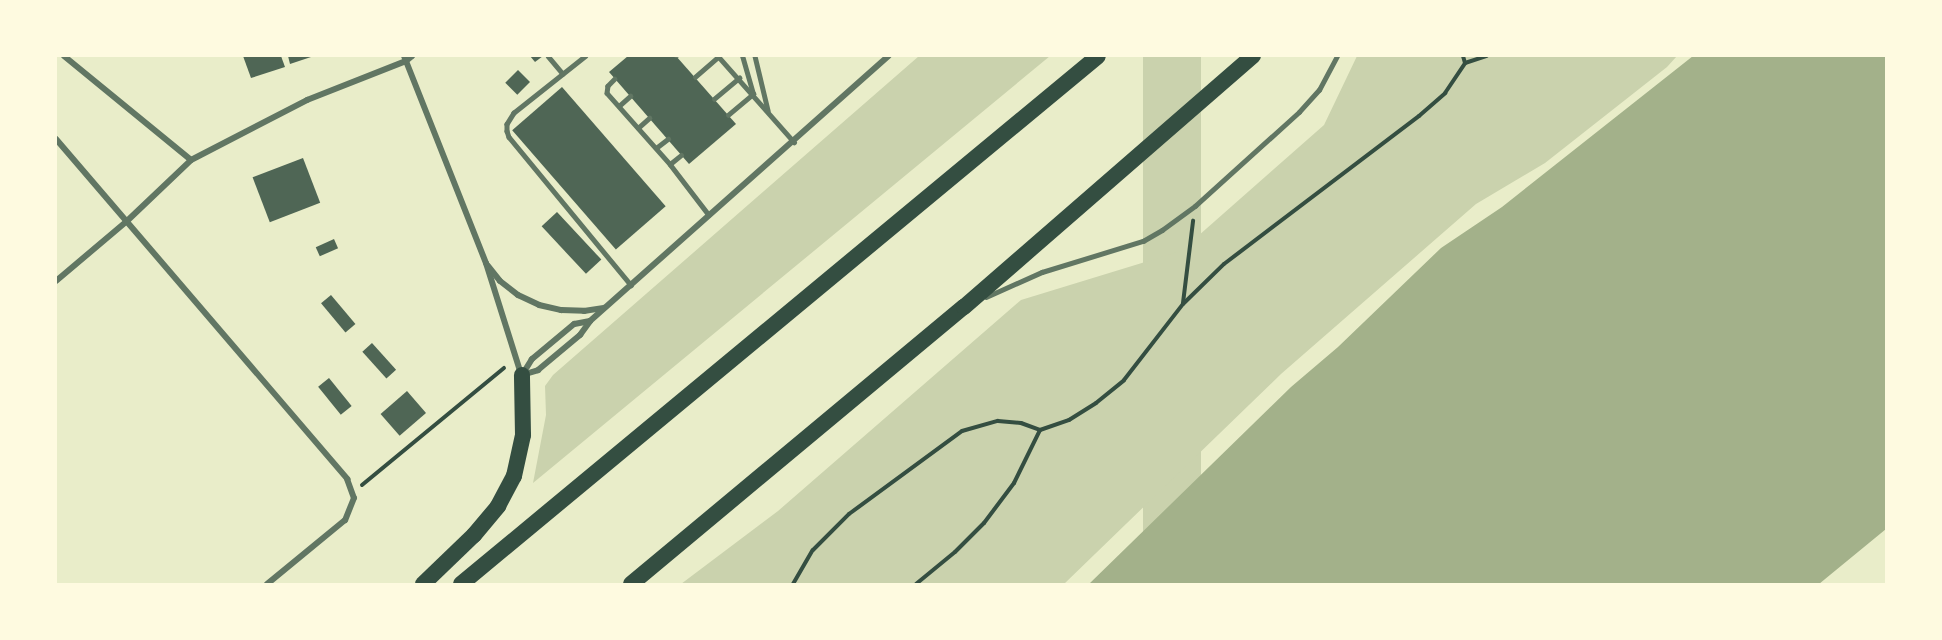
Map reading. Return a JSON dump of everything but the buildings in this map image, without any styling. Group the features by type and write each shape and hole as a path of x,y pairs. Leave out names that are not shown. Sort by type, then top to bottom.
{"highway":[{"path":"461,585 1098,56"},
{"path":"631,585 964,307 1253,56"},
{"path":"423,585 474,535 498,506 514,476 523,435 522,375"}],"street":[{"path":"64,56 191,160"},
{"path":"56,281 127,221 191,160 307,100 412,56"},
{"path":"522,375 538,370 580,335 590,321 794,142 888,56"},
{"path":"405,58 486,263 522,375"},
{"path":"56,139 347,479 354,498 345,520 267,585"},
{"path":"486,263 500,281 518,295 539,305 572,311 606,308"},
{"path":"522,375 532,359 574,324 590,321"}],"lane":[{"path":"548,56 563,74"},
{"path":"586,56 514,114 507,124 507,130 509,136 631,285"},
{"path":"695,77 718,56 794,142"},
{"path":"742,56 753,94"},
{"path":"755,56 769,112"},
{"path":"964,307 1042,272 1143,241 1195,206 1310,100 1337,56"},
{"path":"714,99 739,78"},
{"path":"615,79 608,86 607,93 670,164 709,215"},
{"path":"728,115 753,94"},
{"path":"619,106 630,96"},
{"path":"638,128 649,118"},
{"path":"656,148 668,139"},
{"path":"670,164 681,155"}],"path":[{"path":"1463,56 1465,63"},
{"path":"793,585 813,550 849,514 962,431 998,421 1021,423 1040,430 1069,420 1096,403 1124,380 1183,304 1224,264 1419,116 1445,93 1465,63 1486,56"},
{"path":"1183,304 1195,206"},
{"path":"352,493 516,358"},
{"path":"916,585 955,552 984,523 1014,483 1040,430"}],"shaded area":[{"path":"919,56 1050,56 533,483 546,415 545,386 553,375"},
{"path":"1143,56 1201,56 1201,584 1143,584"},
{"path":"1357,56 1677,56 1667,67 1545,163 1476,204 1281,374 1064,584 681,584 778,511 1021,300 1181,251 1324,125"},
{"path":"1693,56 1886,56 1886,529 1819,584 1089,584 1291,387 1338,347 1441,248 1502,207"}]}
